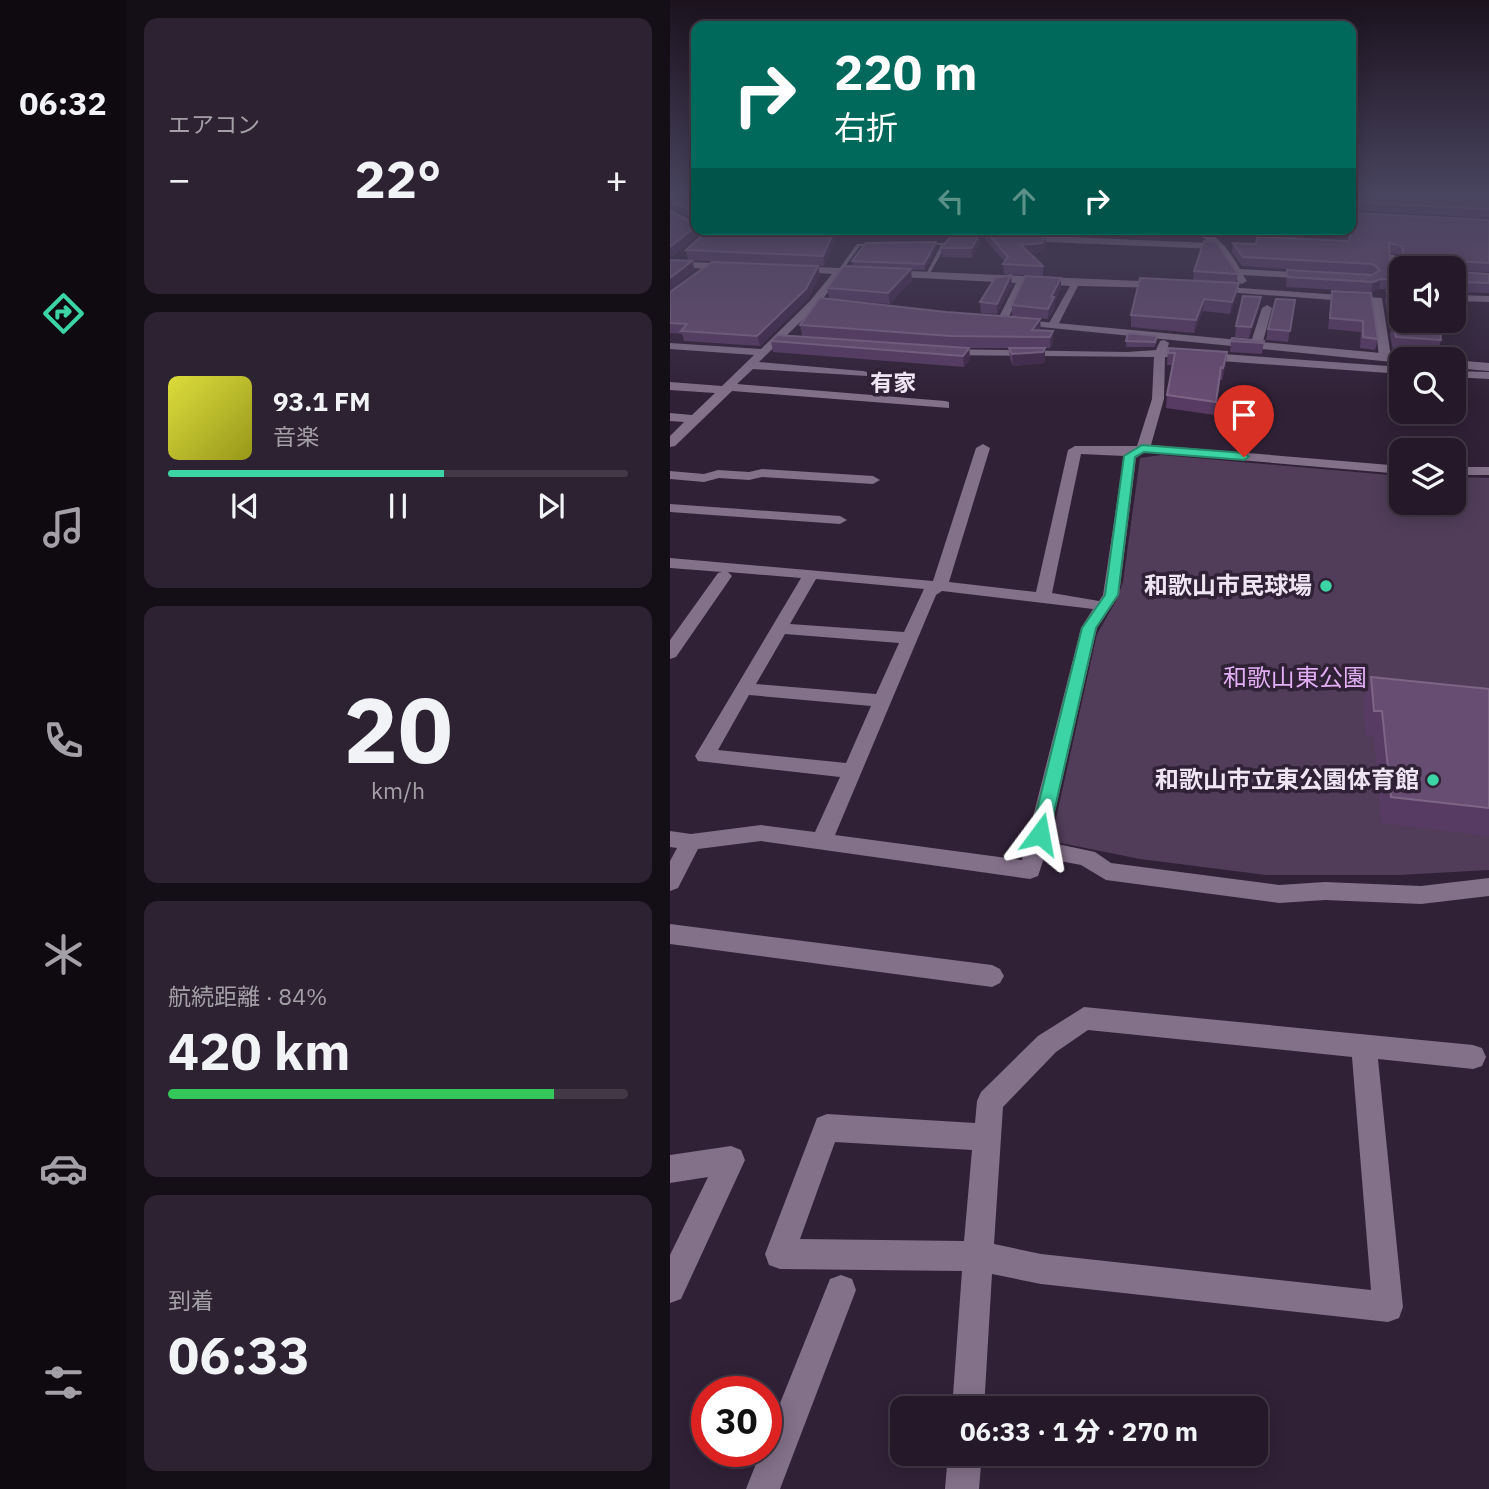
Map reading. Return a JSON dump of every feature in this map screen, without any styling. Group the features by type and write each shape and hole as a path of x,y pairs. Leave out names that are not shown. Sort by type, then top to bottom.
{"street":[{"path":"1230,260 1248,291"},
{"path":"672,264 748,268"},
{"path":"701,274 711,266"},
{"path":"786,269 1175,286"},
{"path":"670,443 814,303 839,271"},
{"path":"1237,271 1330,277"},
{"path":"1002,320 1020,284"},
{"path":"1053,326 1074,287"},
{"path":"1199,287 1383,302 1385,357"},
{"path":"1466,298 1489,299"},
{"path":"814,303 827,304"},
{"path":"1256,345 1267,308"},
{"path":"988,319 1389,357"},
{"path":"1383,329 1389,330"},
{"path":"670,882 680,840 761,833 1030,870 1089,628 1101,606 1111,595 1130,456 1138,450 1158,399 1160,353 1166,336"},
{"path":"774,339 800,341"},
{"path":"670,346 762,352"},
{"path":"927,351 1127,355 1160,353 1389,369"},
{"path":"750,365 864,374"},
{"path":"1466,365 1489,367"},
{"path":"1466,375 1489,376"},
{"path":"670,386 945,405"},
{"path":"670,417 696,419"},
{"path":"822,842 909,638 934,589 983,448"},
{"path":"1043,598 1075,450 1138,450 1389,469"},
{"path":"1466,471 1489,471"},
{"path":"670,475 704,478 718,474 749,476 762,473 872,480"},
{"path":"670,508 840,520"},
{"path":"681,567 811,574 934,589"},
{"path":"681,567 724,576 767,578"},
{"path":"670,579 681,567"},
{"path":"811,574 705,756 853,771"},
{"path":"670,653 724,576"},
{"path":"830,584 934,589 1101,606"},
{"path":"780,628 909,638"},
{"path":"744,689 883,701"},
{"path":"1036,848 1087,858 1106,871 1279,894 1326,891 1421,895 1489,887"},
{"path":"670,934 992,976"},
{"path":"969,1396 990,1101 1047,1044 1084,1018 1473,1057"},
{"path":"987,1137 827,1128 780,1254 978,1256 1041,1269 1388,1307 1364,1045"},
{"path":"670,1169 731,1160 677,1260 670,1288"},
{"path":"763,1489 841,1290"},
{"path":"962,1489 964,1466"}],"lane":[{"path":"839,271 847,260"},
{"path":"927,275 935,260"}],"green space":[{"name":"和歌山東公園","path":"1161,455 1389,475 1389,515 1466,515 1466,477 1489,478 1489,870 1399,875 1266,875 1140,859 1051,841 1097,634 1116,601 1123,582 1140,458"}],"building":[{"path":"670,260 692,261 670,278"},
{"path":"852,260 926,260 924,264"},
{"path":"1006,260 1037,260 1043,266 1003,264"},
{"path":"1198,260 1229,260 1238,274 1194,271"},
{"path":"1308,260 1389,260 1389,279 1373,282 1287,277 1287,270 1372,275 1380,270 1373,264"},
{"path":"1466,260 1489,260 1489,263 1466,262"},
{"path":"712,262 818,266 806,289 757,336 681,331 687,324 670,323 670,292"},
{"path":"844,266 911,269 888,293 827,288"},
{"path":"1466,273 1489,274 1489,283 1466,282"},
{"path":"1011,275 997,304 980,302 995,278"},
{"path":"1025,276 1061,278 1048,309 1012,305"},
{"path":"1140,278 1239,283 1232,302 1204,299 1196,320 1131,315"},
{"path":"1332,291 1371,293 1378,339 1363,337 1363,321 1330,318"},
{"path":"1243,296 1261,297 1251,327 1236,326"},
{"path":"820,298 1040,319 1032,330 1053,331 1050,337 951,336 800,325"},
{"path":"1276,299 1295,300 1290,331 1268,329"},
{"path":"1128,333 1157,336 1155,342 1126,341"},
{"path":"1395,333 1440,333 1441,340 1396,337"},
{"path":"777,335 969,348 963,356 771,341"},
{"path":"1232,338 1264,341 1231,341"},
{"path":"1009,348 1045,348 1043,352 1012,354"},
{"path":"1168,348 1227,352 1223,368 1221,367 1216,402 1167,395 1175,353 1168,353"},
{"name":"和歌山市立東公園体育館","path":"1371,677 1489,689 1489,808 1391,797 1382,711 1374,711"}],"place":[{"name":"和歌山市民球場","path":"1326,586"},
{"name":"和歌山市立東公園体育館","path":"1433,780"}],"district":[{"name":"有家","path":"893,383"}],"route":[{"path":"1040,834 1089,628 1101,606 1111,595 1130,456 1142,448 1244,457"}]}
